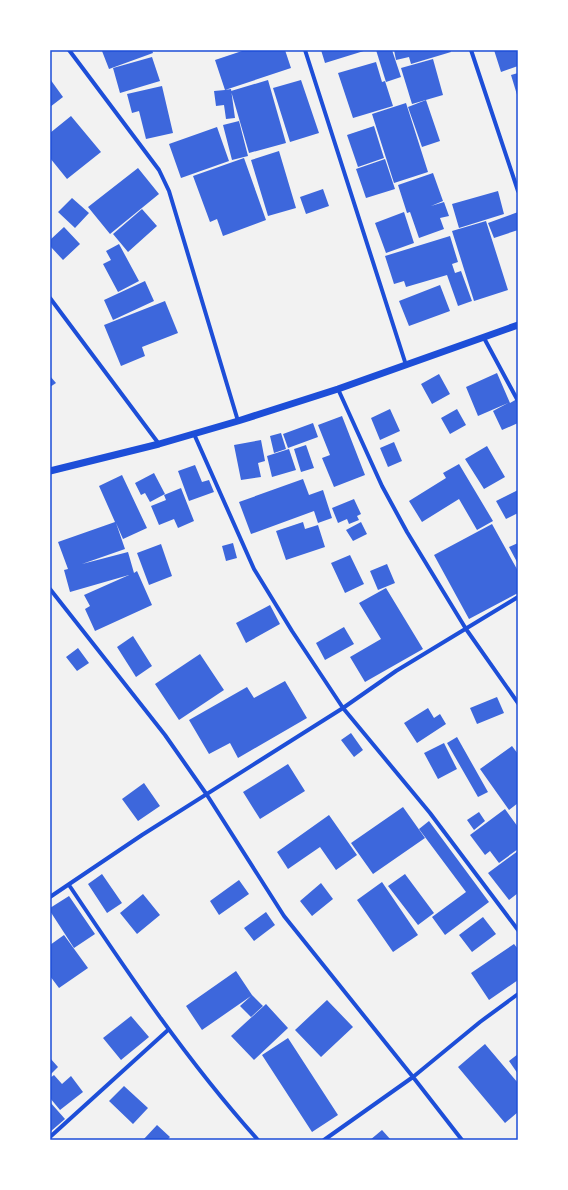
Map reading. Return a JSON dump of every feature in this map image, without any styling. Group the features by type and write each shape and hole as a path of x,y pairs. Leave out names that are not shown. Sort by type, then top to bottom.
{"street":[{"path":"69,50 159,170 169,191 238,421"},
{"path":"304,50 406,365"},
{"path":"471,50 518,191"},
{"path":"50,298 159,444"},
{"path":"50,471 159,444 238,421 338,389 518,325"},
{"path":"484,338 518,401"},
{"path":"338,389 382,486 407,532 466,629 518,703"},
{"path":"194,434 254,569 292,631 343,708 430,813 518,930"},
{"path":"50,589 165,735 207,795 284,916 462,1140"},
{"path":"50,897 142,836 343,708 396,671 518,597"},
{"path":"69,885 168,1030 230,1108 258,1140"},
{"path":"324,1140 413,1077 480,1022 518,994"},
{"path":"50,1137 168,1030"}],"building":[{"path":"152,50 153,53 109,69 102,51"},
{"path":"245,50 285,50 291,68 225,90 215,60"},
{"path":"321,50 367,50 325,63"},
{"path":"376,50 392,50 401,77 386,82"},
{"path":"394,50 450,50 451,52 411,64 409,57 396,60"},
{"path":"494,50 518,50 518,66 501,72"},
{"path":"152,57 160,81 120,93 113,68"},
{"path":"433,59 443,95 412,104 401,68"},
{"path":"376,62 382,82 385,81 393,106 353,118 338,73"},
{"path":"518,73 518,98 511,75"},
{"path":"50,79 63,97 50,107"},
{"path":"268,80 286,143 249,153 231,91"},
{"path":"301,80 319,133 290,142 273,88"},
{"path":"162,86 173,133 146,139 139,111 132,113 127,94"},
{"path":"231,89 235,118 226,119 224,105 216,106 214,91"},
{"path":"426,100 440,141 422,147 408,107"},
{"path":"406,103 428,172 394,183 372,114"},
{"path":"71,116 101,152 67,179 50,158 50,133"},
{"path":"239,121 248,156 232,160 223,125"},
{"path":"374,126 384,158 358,167 347,135"},
{"path":"217,127 229,161 181,178 169,144"},
{"path":"279,151 296,208 268,216 251,160"},
{"path":"244,158 266,220 223,236 217,219 210,222 193,176"},
{"path":"385,159 395,189 366,198 356,169"},
{"path":"138,168 159,194 110,234 88,207"},
{"path":"433,173 443,201 431,206 444,202 449,216 440,218 444,229 419,238 410,212 407,213 398,185"},
{"path":"323,189 329,206 306,214 300,197"},
{"path":"498,191 504,214 459,228 452,204"},
{"path":"72,198 89,213 75,228 58,212"},
{"path":"142,209 157,226 128,252 113,234"},
{"path":"404,212 414,243 386,253 375,223"},
{"path":"518,212 518,230 494,238 488,223"},
{"path":"486,221 508,290 474,301 452,231"},
{"path":"64,227 80,244 63,260 50,246 50,240"},
{"path":"450,236 458,262 452,264 455,273 461,271 472,301 458,306 447,275 406,287 404,281 394,284 385,256"},
{"path":"119,244 139,281 118,292 103,264 111,260 106,251"},
{"path":"145,281 154,301 113,320 104,300"},
{"path":"440,285 450,311 409,326 399,301"},
{"path":"165,301 178,333 142,347 145,356 121,366 104,325"},
{"path":"497,373 510,403 517,399 518,402 518,423 502,430 493,411 508,403 478,416 466,387"},
{"path":"439,374 450,394 432,404 421,384"},
{"path":"50,376 56,383 50,387"},
{"path":"390,409 400,431 380,440 371,418"},
{"path":"457,409 466,425 450,434 441,418"},
{"path":"342,416 365,475 334,487 322,458 330,455 318,425"},
{"path":"313,423 318,437 288,448 283,434"},
{"path":"281,433 286,449 274,453 270,436"},
{"path":"261,440 265,461 258,463 261,477 241,480 234,445"},
{"path":"394,442 402,461 388,467 380,448"},
{"path":"306,445 314,468 301,472 294,449"},
{"path":"487,446 505,477 484,489 465,459"},
{"path":"289,449 296,470 272,477 267,456"},
{"path":"459,464 493,521 477,530 459,499 422,522 409,501 446,478 443,473"},
{"path":"195,465 202,482 209,480 214,492 189,501 178,471"},
{"path":"154,473 165,494 150,502 145,493 141,495 135,483"},
{"path":"122,475 147,528 123,539 116,523 125,549 82,564 128,552 134,573 137,571 152,605 95,631 85,609 90,606 84,595 129,575 70,592 64,570 68,569 58,542 115,522 99,486"},
{"path":"303,479 309,495 323,490 332,518 318,523 314,511 251,534 239,502"},
{"path":"181,488 194,521 178,528 174,519 159,525 151,506 166,500 164,495"},
{"path":"518,490 518,513 506,519 496,501"},
{"path":"354,499 361,514 357,516 359,520 349,524 347,519 338,523 332,508"},
{"path":"303,522 305,529 318,525 325,547 286,560 276,531"},
{"path":"361,522 367,534 353,541 346,530"},
{"path":"492,524 518,571 518,593 469,619 434,555"},
{"path":"233,543 237,558 226,561 222,546"},
{"path":"518,543 518,564 509,547"},
{"path":"161,544 172,576 149,585 137,553"},
{"path":"350,555 364,584 345,593 331,563"},
{"path":"387,564 395,583 378,590 370,571"},
{"path":"386,588 423,649 365,682 350,657 381,639 359,603"},
{"path":"270,605 280,624 246,643 236,623"},
{"path":"344,627 354,644 325,660 316,643"},
{"path":"133,636 152,666 136,677 117,647"},
{"path":"78,648 89,663 77,671 66,657"},
{"path":"200,654 224,690 179,720 155,684"},
{"path":"285,681 307,718 238,758 230,743 209,754 189,720 247,687 254,698"},
{"path":"497,697 504,713 477,724 470,708"},
{"path":"428,708 434,718 440,714 446,724 417,743 404,723"},
{"path":"351,733 363,750 354,757 341,740"},
{"path":"457,737 488,792 478,797 447,743"},
{"path":"444,743 457,769 438,779 424,753"},
{"path":"512,746 518,754 518,803 509,810 480,769"},
{"path":"288,764 305,791 260,819 243,792"},
{"path":"144,783 160,806 138,821 122,799"},
{"path":"403,807 425,838 373,874 351,843"},
{"path":"505,809 518,827 518,849 499,863 490,851 485,855 470,835"},
{"path":"479,812 485,821 474,830 467,820"},
{"path":"329,815 357,855 336,870 320,847 288,869 277,852"},
{"path":"429,821 489,902 445,935 432,917 466,892 419,829"},
{"path":"518,851 518,893 509,900 488,873"},
{"path":"102,874 122,903 107,913 88,884"},
{"path":"405,874 434,913 418,925 388,886"},
{"path":"239,880 249,894 219,915 210,901"},
{"path":"382,882 418,935 393,952 357,900"},
{"path":"321,883 333,899 312,916 300,901"},
{"path":"143,894 160,915 137,934 120,913"},
{"path":"69,896 95,934 74,948 50,911 50,908"},
{"path":"266,912 275,925 254,941 244,928"},
{"path":"483,917 496,934 472,952 459,935"},
{"path":"64,935 88,968 59,988 50,976 50,945"},
{"path":"514,944 518,949 518,980 489,1000 471,973"},
{"path":"236,971 252,995 263,1006 251,1017 240,1006 251,996 202,1030 186,1006"},
{"path":"327,1000 353,1027 321,1057 295,1030"},
{"path":"266,1004 288,1028 254,1060 231,1036"},
{"path":"131,1016 149,1037 121,1060 103,1038"},
{"path":"288,1038 338,1115 312,1132 262,1055"},
{"path":"485,1044 518,1083 518,1112 505,1123 458,1067"},
{"path":"518,1054 518,1074 509,1061"},
{"path":"50,1058 58,1067 50,1075"},
{"path":"54,1075 62,1084 71,1076 83,1092 60,1110 50,1098 50,1078"},
{"path":"124,1086 148,1108 133,1124 109,1101"},
{"path":"50,1102 65,1119 50,1132"},
{"path":"157,1125 170,1137 167,1140 143,1140"},
{"path":"382,1130 391,1140 370,1140"}]}
